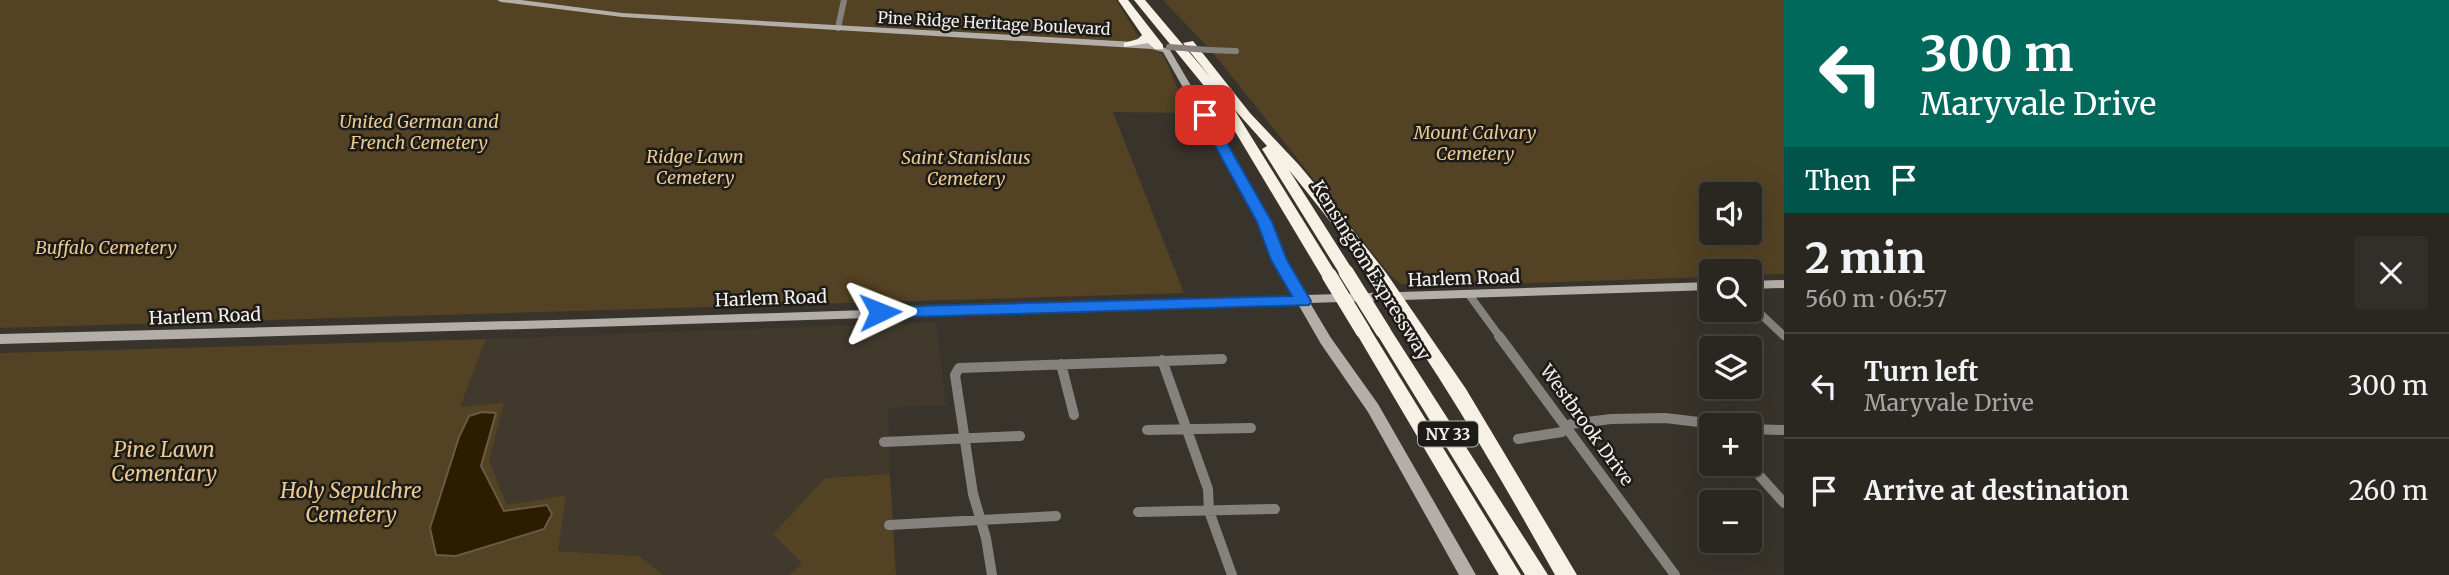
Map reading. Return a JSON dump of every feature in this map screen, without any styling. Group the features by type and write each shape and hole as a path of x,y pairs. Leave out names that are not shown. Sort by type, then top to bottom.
{"highway":[{"path":"1123,0 1148,36 1164,47"},
{"name":"NY 33","path":"1139,0 1223,101 1510,575"},
{"name":"Kensington Expressway","path":"1151,0 1219,78 1247,116 1536,575"},
{"path":"1128,45 1142,42 1148,36"},
{"path":"1247,116 1307,182 1397,298 1490,442 1566,575"}],"main road":[{"name":"Pine Ridge Heritage Boulevard","path":"838,28 1164,47"},
{"path":"1762,285 1784,284"},
{"name":"Harlem Road","path":"0,339 1470,296 1699,287"},
{"path":"1303,301 1326,341 1373,408 1468,575"}],"street":[{"name":"Pine Ridge Heritage Boulevard","path":"501,0 622,15 838,28"},
{"path":"838,28 844,0"},
{"name":"Pine Ridge Heritage Boulevard","path":"1164,47 1236,51"},
{"path":"1164,47 1223,147 1268,230 1279,260 1303,301"},
{"name":"Westbrook Drive","path":"1470,296 1675,575"},
{"path":"1762,315 1784,336"},
{"path":"992,575 964,439 955,375 958,368 1222,359"},
{"path":"1162,360 1208,489 1209,511 1232,575"},
{"path":"1060,364 1074,415"},
{"path":"1518,439 1562,432 1571,424 1637,417 1699,423"},
{"path":"1147,429 1251,428"},
{"path":"1762,429 1784,430"},
{"path":"884,442 1020,436"},
{"path":"1760,476 1784,503"},
{"path":"1139,512 1275,509"},
{"path":"890,525 1056,516"}],"shaded area":[{"path":"936,322 946,405 888,408 890,474 825,478 802,563 789,575 663,575 640,556 558,551 507,506 489,461 503,404 459,408 486,339"},
{"path":"482,412 496,413 481,466 504,511 547,505 552,514 544,529 456,556 436,555 430,528 459,437 469,416"}],"green space":[{"path":"0,0 1116,0 1138,36 1163,54 1188,113 1113,112 1184,293 0,328"},
{"name":"Mount Calvary Cemetery","path":"1163,0 1784,0 1784,274 1762,275 1762,259 1699,259 1699,277 1416,287 1401,284 1391,276 1214,54"},
{"path":"486,339 460,407 504,403 489,461 507,505 566,495 558,551 640,556 663,575 0,575 0,353"},
{"path":"890,474 896,575 789,575 802,563 773,534 825,478"}],"route":[{"path":"880,312 1303,301 1279,260 1264,222 1205,115"}],"park label":[{"name":"United German and French Cemetery","path":"419,131"},
{"name":"Ridge Lawn Cemetery","path":"695,166"},
{"name":"Saint Stanislaus Cemetery","path":"966,167"},
{"name":"Buffalo Cemetery","path":"106,247"},
{"name":"Pine Lawn Cementary","path":"164,461"},
{"name":"Holy Sepulchre Cemetery","path":"351,502"}]}
